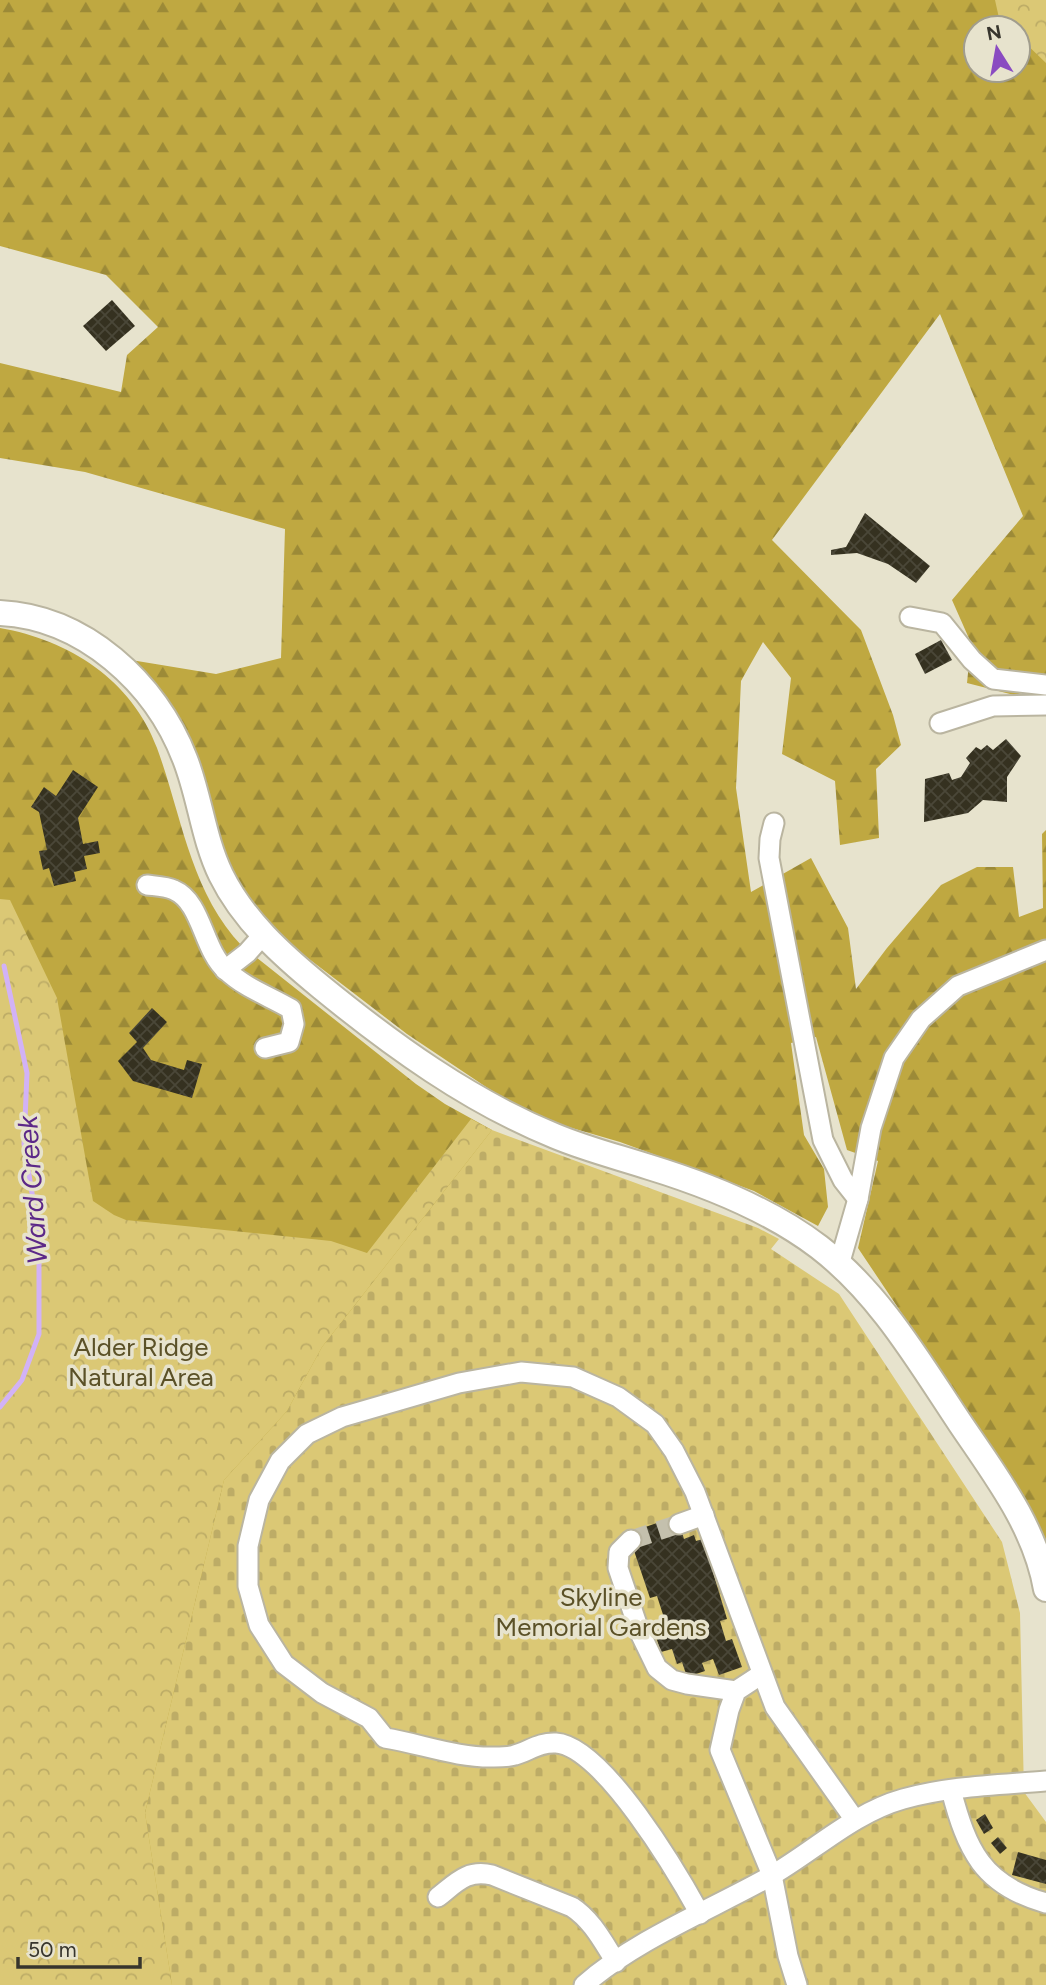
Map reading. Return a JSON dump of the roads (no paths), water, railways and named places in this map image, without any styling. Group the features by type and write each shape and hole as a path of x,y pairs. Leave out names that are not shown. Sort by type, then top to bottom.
{"main road":[{"path":"0,612 43,620 81,636 117,661 142,688 161,713 181,750 221,875 243,911 263,935 320,986 453,1084 559,1138 707,1187 748,1205 785,1224 818,1247 861,1284 881,1307 1009,1496 1035,1548 1046,1589"}],"street":[{"path":"910,617 942,623 972,660 993,679 1046,685"},
{"path":"940,723 993,706 1046,705"},
{"path":"774,823 769,858 823,1140 843,1180 858,1199"},
{"path":"147,885 175,890 189,904 211,951 225,970 245,985 291,1009 294,1024 289,1042 265,1048"},
{"path":"225,970 247,953 263,935"},
{"path":"839,1265 858,1199 871,1128 894,1058 921,1019 958,986 1046,950"},
{"path":"700,1914 653,1835 604,1775 576,1750 558,1742 541,1744 514,1756 455,1755 385,1738 369,1718 323,1693 284,1664 259,1625 248,1587 248,1546 259,1500 280,1461 307,1434 342,1417 459,1382 521,1372 573,1377 618,1397 655,1424 674,1451 695,1492 775,1707 855,1820"},
{"path":"679,1524 704,1515"},
{"path":"631,1540 620,1552 618,1568 640,1633 657,1668 672,1680 736,1691"},
{"path":"762,1674 736,1691 720,1750 772,1875 788,1956 797,1985"},
{"path":"584,1985 616,1962 772,1875 855,1820 899,1800 951,1790 1046,1781"},
{"path":"951,1790 962,1831 977,1860 1001,1884 1027,1898 1046,1903"},
{"path":"438,1897 463,1878 478,1872 492,1875 581,1913 616,1962"}],"waterway":[{"name":"Ward Creek","path":"0,1407 22,1380 39,1334 39,1236 24,1144 27,1073 4,966"}],"tunnel":[{"path":"631,1540 679,1524"}],"park label":[{"name":"Alder Ridge Natural Area","path":"141,1362"},
{"name":"Skyline Memorial Gardens","path":"601,1612"}]}
